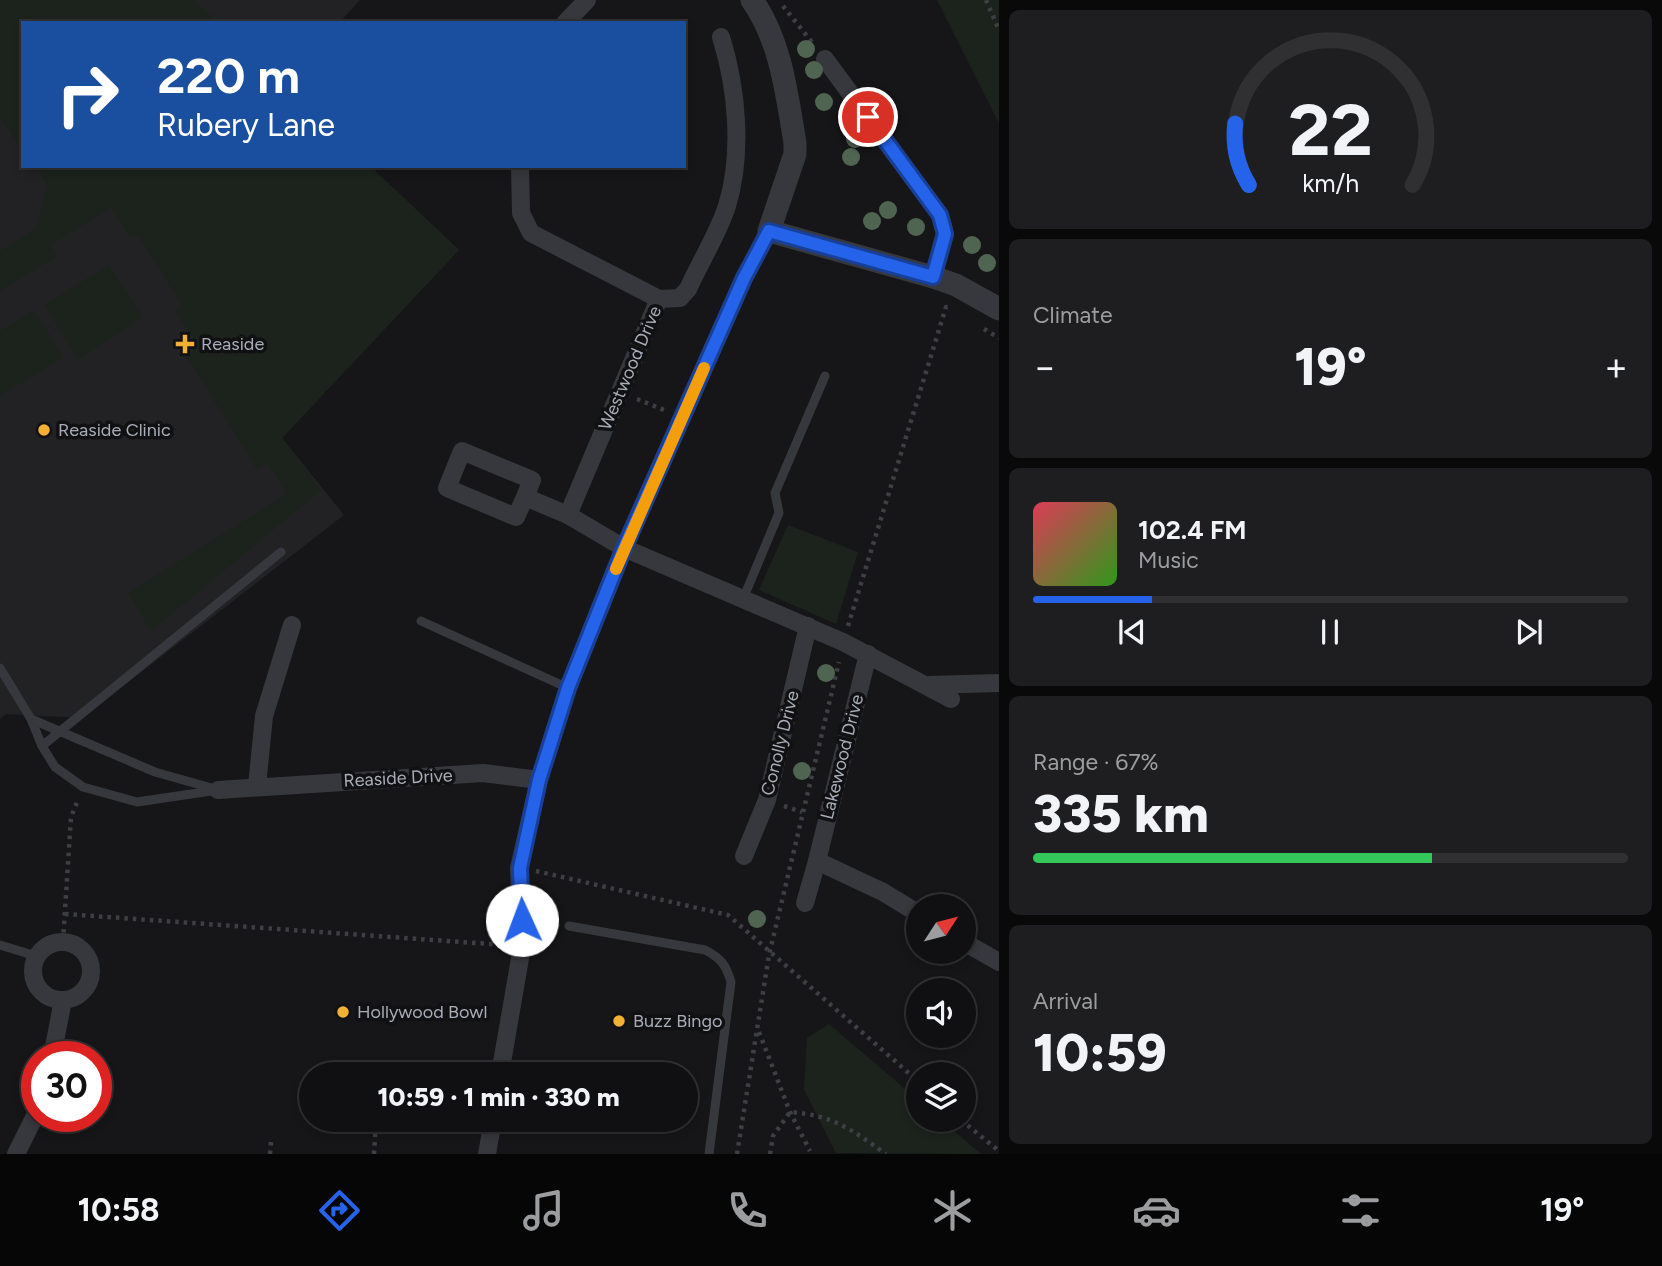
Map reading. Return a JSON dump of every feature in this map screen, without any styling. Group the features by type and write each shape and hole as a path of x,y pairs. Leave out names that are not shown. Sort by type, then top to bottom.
{"street":[{"path":"567,21 587,0"},
{"path":"502,1062 522,947 520,868 539,780 568,688 624,548 744,278 769,231 795,154 782,70 760,11 752,0"},
{"name":"Westwood Drive","path":"568,515 659,299 680,298 688,289 727,206 734,161 734,104 732,73 722,37"},
{"path":"825,59 940,215 945,234 933,277"},
{"path":"520,168 521,214 531,233 659,299"},
{"path":"769,231 933,277 956,285 999,309"},
{"path":"462,451 531,480 525,497 516,517 447,488 462,451"},
{"path":"525,497 568,515 624,548 808,626 951,699"},
{"path":"257,786 264,716 292,625"},
{"name":"Conolly Drive","path":"744,856 766,800 808,626"},
{"name":"Lakewood Drive","path":"805,903 867,654"},
{"path":"926,685 999,683"},
{"name":"Reaside Drive","path":"218,790 483,773 539,780"},
{"path":"817,861 883,892 906,906"},
{"path":"63,941 85,952 91,969 85,988 72,999 63,1000 54,999 39,990 32,974 36,956 47,945 63,941"},
{"path":"976,949 999,962"},
{"path":"55,1041 63,1000"},
{"path":"16,1154 27,1132"},
{"path":"487,1154 491,1132"}],"lane":[{"path":"743,598 779,513 775,493 825,376"},
{"path":"42,746 281,552"},
{"path":"421,621 568,688"},
{"path":"0,667 31,719 42,746 55,767 83,787 137,802 218,790"},
{"path":"31,719 155,772 218,790"},
{"path":"569,926 705,950 718,956 727,967 731,982 709,1154"},
{"path":"0,945 36,956"}],"path":[{"path":"778,0 825,59"},
{"path":"986,0 999,30"},
{"path":"620,392 682,417"},
{"path":"63,941 71,817 83,787"},
{"path":"520,868 727,915 906,1071"},
{"path":"65,914 522,947"},
{"path":"737,1154 769,954"},
{"path":"758,1031 790,1112 810,1151"},
{"path":"770,1154 773,1136 790,1112"},
{"path":"790,1112 818,1114 856,1132 887,1154"},
{"path":"374,1154 375,1132"},
{"path":"976,1132 999,1151"},
{"path":"270,1154 271,1141"}],"shaded area":[{"name":"Reaside","path":"0,0 360,0 341,21 21,21 21,168 372,168 459,250 282,438 344,515 82,718 6,714 0,719"},
{"path":"0,0 194,0 216,21 21,21 21,147 0,118"},
{"path":"937,0 999,0 999,123"},
{"path":"36,168 372,168 459,250 282,438 321,490 151,631 128,593 287,494 268,463 257,469 177,341 189,333 175,310 182,305 137,234 130,238 111,207 51,245 57,256 0,291 0,251 37,228 47,184"},
{"path":"109,265 143,318 78,359 44,305"},
{"path":"34,310 64,357 0,396 0,331"},
{"path":"788,525 858,552 836,624 759,590"},
{"path":"829,1024 906,1090 906,1132 955,1132 981,1154 836,1153 804,1089 807,1038"}],"slow traffic":[{"path":"616,569 704,368"}],"place":[{"name":"Reaside","path":"185,344"},
{"name":"Reaside Clinic","path":"44,430"},
{"name":"Hollywood Bowl","path":"343,1012"},
{"name":"Buzz Bingo","path":"619,1021"}],"route":[{"path":"522,920 520,868 539,780 568,688 624,548 744,278 769,231 933,277 945,234 940,215 868,117"}]}
